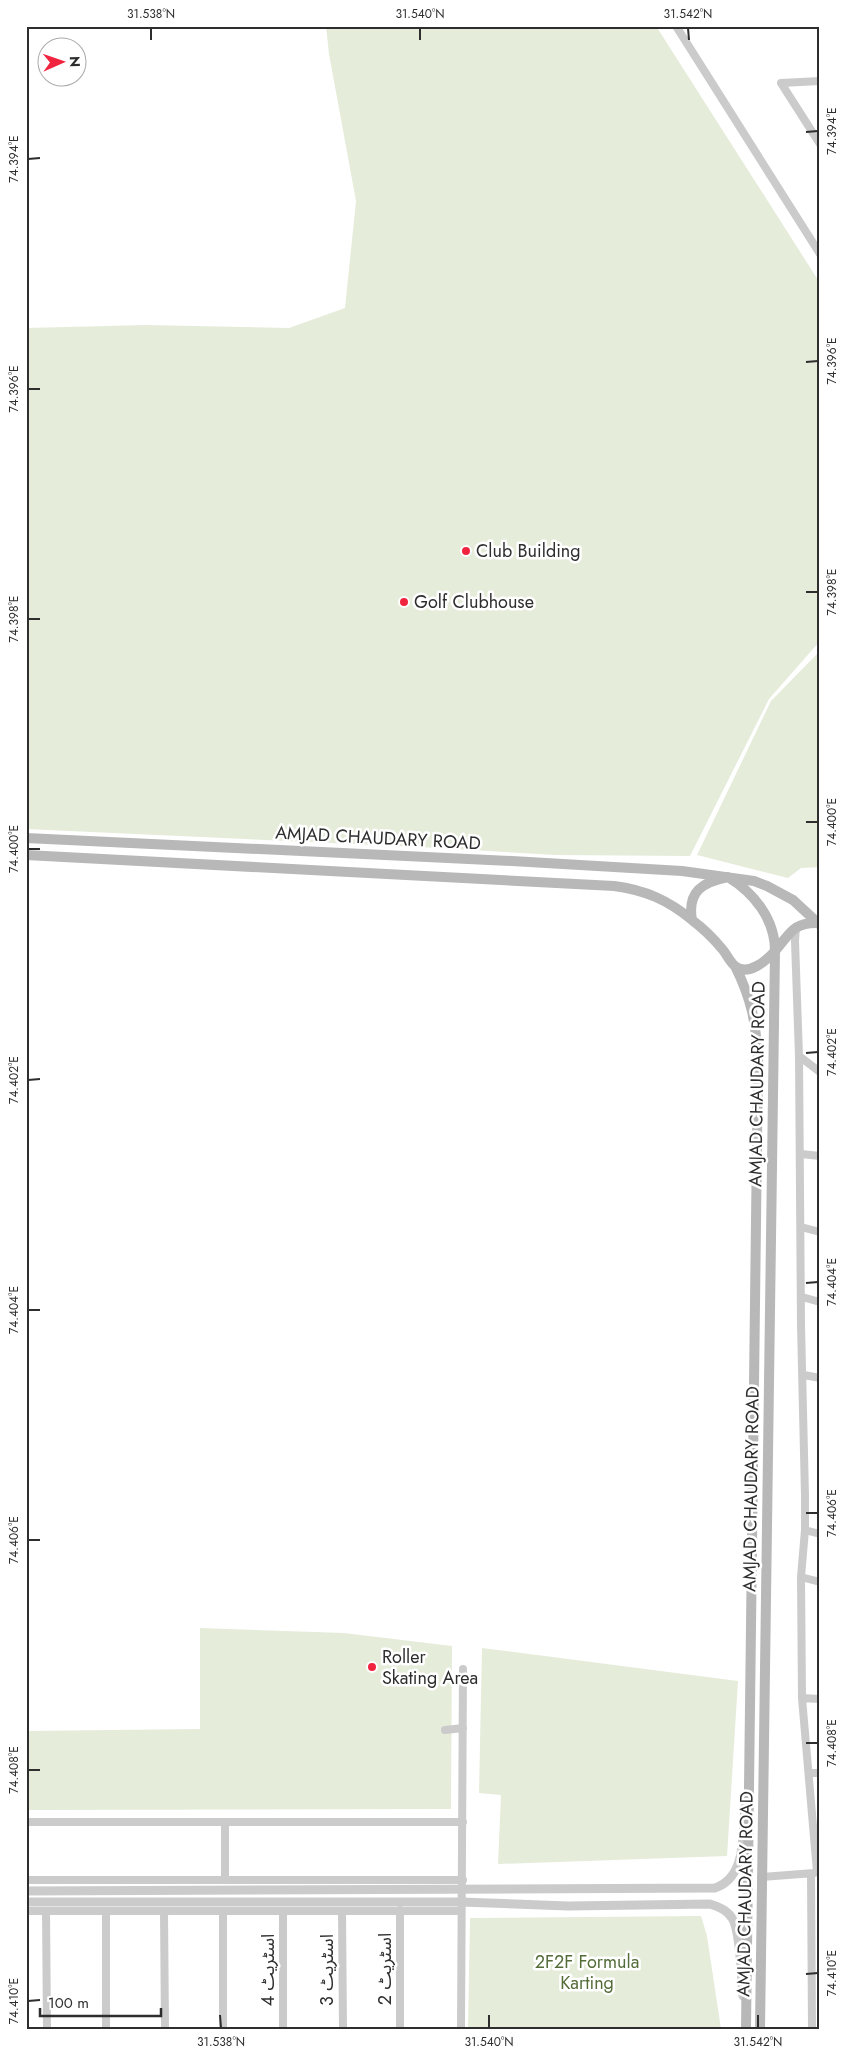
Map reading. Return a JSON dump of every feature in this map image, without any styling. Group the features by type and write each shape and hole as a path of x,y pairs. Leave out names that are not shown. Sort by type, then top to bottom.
{"main road":[{"name":"AMJAD CHAUDARY ROAD","path":"26,838 682,871 754,881 793,900 819,924"},
{"name":"AMJAD CHAUDARY ROAD","path":"26,855 614,886 636,889 657,896 677,907 692,920"},
{"path":"775,951 773,933 763,910 749,893 728,877 706,884 696,892 691,904 692,920 714,939 735,966 741,968 755,967 769,958 796,927 805,923 819,924"},
{"name":"AMJAD CHAUDARY ROAD","path":"760,2029 775,951"},
{"name":"AMJAD CHAUDARY ROAD","path":"735,966 752,1006 756,1024 758,1061 746,2029"}],"street":[{"path":"676,26 820,254"},
{"path":"820,81 781,83 820,144"},
{"path":"796,927 804,1375 805,1530 801,1577 802,1698 816,1872 816,1971 812,2029"},
{"path":"799,1056 820,1072"},
{"path":"801,1154 820,1156"},
{"path":"801,1227 820,1232"},
{"path":"802,1296 820,1302"},
{"path":"804,1375 820,1378"},
{"path":"805,1530 820,1534"},
{"path":"801,1577 820,1582"},
{"path":"462,2029 463,1669"},
{"path":"802,1698 820,1699"},
{"path":"445,1730 463,1728"},
{"path":"26,1880 225,1879 715,1888 721,1886 735,1874 739,1865 750,1753"},
{"path":"808,1773 820,1773"},
{"path":"26,1822 463,1822"},
{"path":"224,1822 225,1879"},
{"path":"761,1877 816,1872"},
{"path":"26,1891 463,1884"},
{"path":"26,1902 461,1907 710,1904 728,1913 734,1920 746,2029"},
{"path":"26,1911 342,1911 461,1907"},
{"name":"اسٹریٹ 2","path":"400,1910 400,2029"},
{"path":"106,1911 106,2029"},
{"name":"اسٹریٹ 4","path":"283,1911 283,2029"},
{"name":"اسٹریٹ 3","path":"342,1911 342,2029"},
{"path":"46,1912 47,2029"},
{"path":"164,1912 165,2029"},
{"path":"223,1912 223,2029"}],"green space":[{"path":"326,26 656,26 820,283 820,641 769,699 690,856 556,855 26,829 26,328 146,325 289,328 345,308 356,201 329,54"},
{"path":"820,651 820,867 801,868 788,878 697,855 771,701"},
{"path":"200,1628 344,1633 452,1646 451,1809 26,1810 26,1731 200,1729"},
{"path":"482,1648 738,1681 727,1856 498,1864 501,1795 479,1793"},
{"name":"2F2F Formula Karting","path":"701,1916 707,1936 721,2029 468,2029 470,1918"}],"place":[{"name":"Club Building","path":"466,551"},
{"name":"Golf Clubhouse","path":"404,602"},
{"name":"Roller Skating Area","path":"372,1667"}]}
